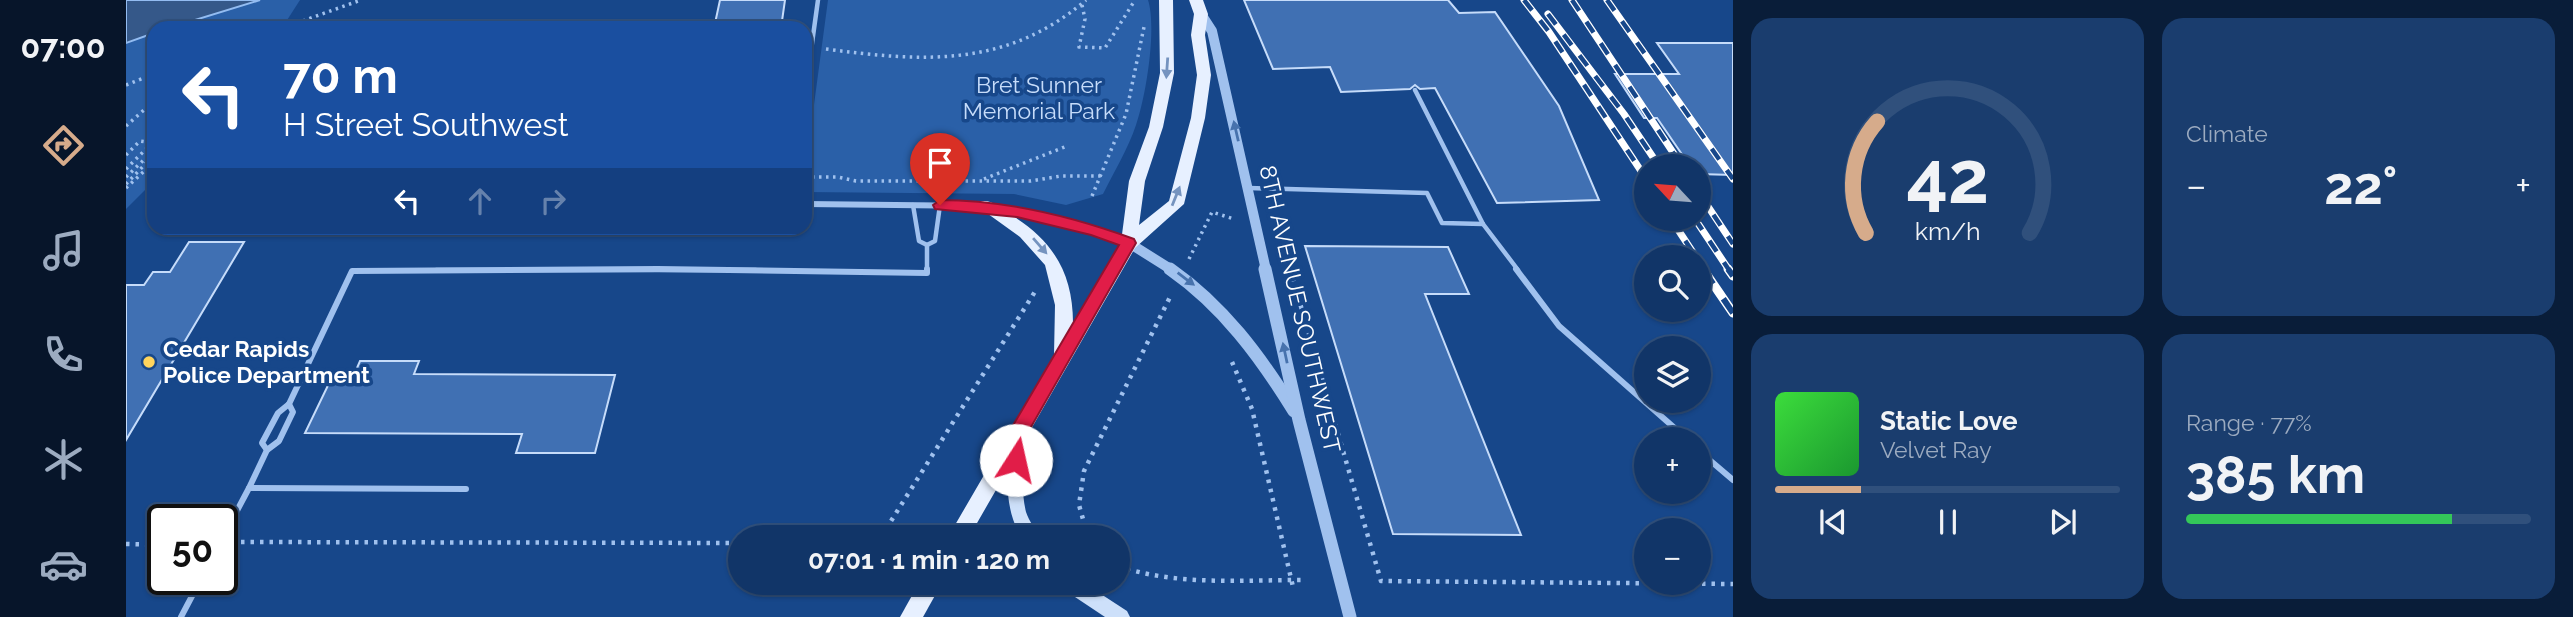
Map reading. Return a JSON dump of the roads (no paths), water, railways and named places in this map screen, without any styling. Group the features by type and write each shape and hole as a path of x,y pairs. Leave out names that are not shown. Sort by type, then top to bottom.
{"main road":[{"path":"965,525 1129,243 1137,181 1156,127 1167,74 1166,0"},
{"name":"8TH AVENUE SOUTHWEST","path":"1129,243 1176,204 1200,108 1203,75 1198,7"},
{"path":"985,206 1032,237 1058,269 1064,288 1066,312 1061,359"},
{"path":"1018,433 1014,487 1022,525"},
{"path":"911,617 924,595"},
{"path":"1087,595 1121,617"}],"street":[{"name":"8TH AVENUE SOUTHWEST","path":"1198,7 1212,31 1300,420 1350,617"},
{"path":"812,204 985,206 1062,221 1129,243 1209,296 1263,359 1300,420"}],"lane":[{"path":"812,47 818,0"},
{"path":"1415,90 1483,224 1559,326 1673,427"},
{"path":"1249,188 1427,193 1442,223 1483,224"},
{"path":"913,205 919,241 927,245"},
{"path":"927,245 935,241 940,205"},
{"path":"267,450 262,443 278,413 289,404 352,271 658,269 927,273 927,245"},
{"path":"238,509 267,450 279,441 293,412 289,404"},
{"path":"1711,461 1733,480"},
{"path":"249,488 466,489"},
{"path":"181,617 193,595"}],"railway":[{"path":"1524,0 1549,32 1634,160"},
{"path":"1572,0 1674,154"},
{"path":"1607,0 1733,179"},
{"path":"1548,14 1651,154"},
{"path":"1712,212 1733,244"},
{"path":"1679,231 1688,245"},
{"path":"1703,231 1729,270"},
{"path":"1728,269 1733,276"},
{"path":"1711,281 1733,313"}],"place":[{"name":"Cedar Rapids Police Department","path":"149,362"}],"park label":[{"name":"Bret Sunner Memorial Park","path":"1039,98"}]}
